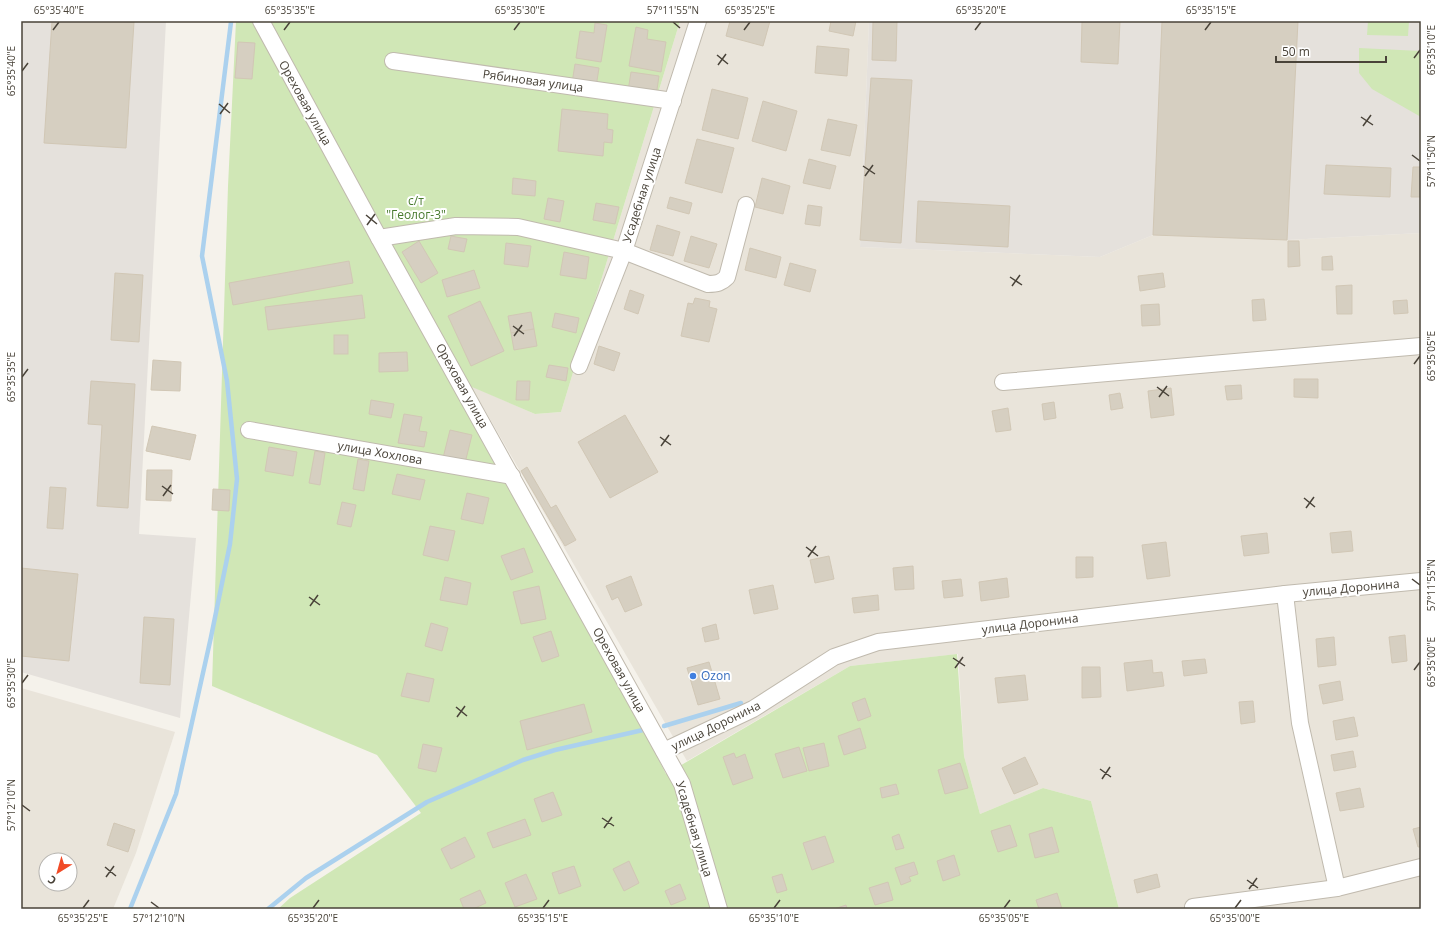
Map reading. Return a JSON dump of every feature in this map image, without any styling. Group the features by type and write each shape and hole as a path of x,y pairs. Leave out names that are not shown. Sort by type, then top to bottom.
{"street":[{"name":"Ореховая улица","path":"261,21 379,238 664,751"},
{"name":"Усадебная улица","path":"580,366 624,250 698,21"},
{"name":"Рябиновая улица","path":"393,61 673,101"},
{"path":"379,238 456,226 518,227 624,250 708,284 717,284 722,282 727,277 746,205"},
{"path":"1003,382 1421,346"},
{"name":"улица Хохлова","path":"249,430 512,476"},
{"name":"улица Доронина","path":"664,751 753,709 834,657 878,642 1285,594 1421,581"},
{"path":"1285,594 1300,723 1337,888"},
{"name":"Усадебная улица","path":"664,751 682,784 718,909"},
{"path":"1193,907 1337,888 1421,867"}],"shaded area":[{"path":"21,21 166,21 139,534 196,538 180,718 21,672"},
{"path":"680,21 869,21 860,247 1100,257 1153,235 1287,240 1421,233 1421,909 1119,909 1091,801 1043,788 980,814 964,756 958,654 850,666 687,761 471,386 535,414 561,412"},
{"path":"869,21 1421,21 1421,233 1287,240 1153,235 1100,257 860,247"},
{"path":"21,688 175,732 136,853 113,909 21,909"}],"green space":[{"name":"с/т \"Геолог-3\"","path":"236,21 680,21 561,412 535,414 472,387 666,774 850,666 957,654 964,756 980,814 1043,788 1091,801 1119,909 278,909 290,898 421,813 377,755 212,686 228,186"},
{"path":"1368,21 1409,21 1408,36 1367,35"},
{"path":"1359,48 1421,51 1421,117 1372,89 1359,73"}],"building":[{"path":"52,21 134,22 126,148 44,143"},
{"path":"730,21 770,21 763,46 726,36"},
{"path":"831,21 856,21 853,36 829,31"},
{"path":"873,21 897,21 896,61 872,60"},
{"path":"1082,21 1120,21 1118,64 1081,62"},
{"path":"1162,21 1298,21 1287,240 1153,235"},
{"path":"595,23 607,25 601,62 576,58 580,31 594,33"},
{"path":"636,27 648,30 647,39 666,42 661,72 629,66"},
{"path":"238,42 255,43 252,79 235,78"},
{"path":"817,46 849,49 847,76 815,73"},
{"path":"575,64 599,68 596,87 572,83"},
{"path":"631,72 659,76 656,96 628,91"},
{"path":"871,78 912,80 901,243 860,240"},
{"path":"712,89 748,98 738,139 702,130"},
{"path":"763,101 797,111 786,151 752,141"},
{"path":"562,109 608,114 607,129 613,130 612,143 604,142 603,156 558,151"},
{"path":"828,119 857,125 850,156 821,150"},
{"path":"697,139 734,148 722,193 685,183"},
{"path":"809,159 836,166 830,189 803,183"},
{"path":"1326,165 1391,168 1390,197 1324,194"},
{"path":"1413,167 1421,167 1421,197 1411,197"},
{"path":"513,178 536,181 535,196 512,194"},
{"path":"762,178 790,186 783,214 755,207"},
{"path":"670,197 692,203 689,214 667,208"},
{"path":"548,198 564,201 560,222 544,219"},
{"path":"918,201 1010,206 1008,247 916,242"},
{"path":"596,203 619,207 615,224 593,220"},
{"path":"808,205 822,207 820,226 805,224"},
{"path":"657,225 680,232 673,256 650,250"},
{"path":"451,236 467,239 464,252 448,249"},
{"path":"691,236 717,244 709,268 684,261"},
{"path":"419,241 438,273 421,283 402,252"},
{"path":"1288,241 1299,241 1300,266 1288,267"},
{"path":"506,243 531,246 528,267 504,264"},
{"path":"750,248 781,257 776,278 745,270"},
{"path":"564,252 589,257 586,279 560,275"},
{"path":"1332,256 1333,270 1322,270 1322,257"},
{"path":"349,261 353,283 233,305 229,283"},
{"path":"790,263 816,270 810,292 784,285"},
{"path":"474,270 480,288 447,297 442,280"},
{"path":"115,273 143,275 139,342 111,340"},
{"path":"1163,273 1165,287 1140,291 1138,276"},
{"path":"1352,285 1352,314 1337,314 1336,286"},
{"path":"630,290 644,295 638,314 624,309"},
{"path":"362,295 365,318 268,330 265,307"},
{"path":"695,298 710,301 709,307 717,309 709,342 681,336 688,303 693,304"},
{"path":"1264,299 1266,320 1253,321 1252,300"},
{"path":"1407,300 1408,313 1394,314 1393,301"},
{"path":"480,301 504,351 471,366 448,316"},
{"path":"1159,304 1160,325 1142,326 1141,305"},
{"path":"531,312 534,329 511,333 508,316"},
{"path":"555,313 579,318 576,333 552,327"},
{"path":"534,329 537,346 514,350 511,333"},
{"path":"334,335 348,335 348,354 334,354"},
{"path":"599,346 620,353 614,371 594,364"},
{"path":"407,352 408,371 379,372 379,353"},
{"path":"153,360 181,362 180,391 151,390"},
{"path":"549,365 568,368 566,381 546,377"},
{"path":"1294,379 1318,379 1318,398 1294,397"},
{"path":"91,381 135,384 128,508 97,506 102,425 88,424"},
{"path":"517,381 530,381 529,400 516,400"},
{"path":"1241,385 1242,399 1227,400 1225,386"},
{"path":"1171,388 1174,415 1151,418 1148,391"},
{"path":"1120,393 1123,408 1111,410 1109,395"},
{"path":"371,400 394,404 391,418 369,414"},
{"path":"1054,402 1056,418 1044,420 1042,404"},
{"path":"1008,408 1011,430 996,432 992,411"},
{"path":"404,414 422,417 419,431 427,432 424,447 398,443"},
{"path":"625,415 658,472 610,498 578,442"},
{"path":"152,426 196,435 190,460 146,451"},
{"path":"450,430 472,435 465,463 443,458"},
{"path":"269,447 297,452 293,476 265,471"},
{"path":"315,451 325,453 320,485 309,483"},
{"path":"358,459 369,461 364,491 353,489"},
{"path":"527,467 551,508 556,505 576,540 565,546 521,471"},
{"path":"147,470 172,470 171,501 146,500"},
{"path":"397,474 425,480 420,500 392,494"},
{"path":"50,487 66,488 63,529 47,528"},
{"path":"213,489 230,490 229,511 212,510"},
{"path":"467,493 489,498 483,524 461,519"},
{"path":"342,502 356,505 351,527 337,524"},
{"path":"430,526 455,531 448,561 423,555"},
{"path":"1351,531 1353,551 1332,553 1330,533"},
{"path":"1267,533 1269,553 1244,556 1241,536"},
{"path":"1166,542 1170,576 1147,579 1142,545"},
{"path":"524,548 533,572 511,580 501,556"},
{"path":"829,556 834,579 815,583 810,560"},
{"path":"1076,557 1093,557 1093,577 1076,578"},
{"path":"913,566 914,589 895,590 893,568"},
{"path":"21,568 78,574 69,661 21,656"},
{"path":"631,576 642,605 625,612 618,597 612,600 606,586"},
{"path":"445,577 471,583 467,605 440,600"},
{"path":"1007,578 1009,597 981,601 979,582"},
{"path":"961,579 963,596 944,598 942,581"},
{"path":"773,585 778,609 754,614 749,590"},
{"path":"539,586 546,619 521,624 513,592"},
{"path":"878,595 879,610 854,613 852,598"},
{"path":"144,617 174,619 170,685 140,683"},
{"path":"431,623 448,628 442,651 425,646"},
{"path":"716,624 719,639 705,642 702,628"},
{"path":"551,631 559,656 542,662 533,637"},
{"path":"1405,635 1407,661 1392,663 1389,637"},
{"path":"1334,637 1336,665 1318,667 1316,639"},
{"path":"1205,659 1207,673 1184,676 1182,661"},
{"path":"1152,660 1153,673 1162,672 1164,686 1127,691 1124,663"},
{"path":"709,662 720,699 698,705 687,668"},
{"path":"1082,667 1100,667 1101,697 1082,698"},
{"path":"407,673 434,679 429,702 401,696"},
{"path":"1025,675 1028,700 998,703 995,678"},
{"path":"1340,681 1343,700 1323,704 1319,685"},
{"path":"865,698 871,716 858,721 852,703"},
{"path":"1253,701 1255,722 1241,724 1239,702"},
{"path":"584,704 592,732 527,750 520,721"},
{"path":"1354,717 1358,736 1336,740 1333,721"},
{"path":"860,728 866,748 844,755 838,736"},
{"path":"824,743 829,766 809,771 803,748"},
{"path":"423,744 442,748 436,772 418,768"},
{"path":"799,747 807,771 783,778 775,754"},
{"path":"1353,751 1356,767 1334,771 1331,755"},
{"path":"734,753 736,758 745,754 753,778 733,785 723,757"},
{"path":"1025,757 1038,784 1014,794 1002,768"},
{"path":"960,763 968,788 945,794 938,770"},
{"path":"896,784 899,794 882,798 880,788"},
{"path":"1360,788 1364,807 1340,811 1336,793"},
{"path":"553,792 562,815 542,822 534,799"},
{"path":"525,819 531,835 493,848 487,833"},
{"path":"114,823 135,830 128,852 107,845"},
{"path":"1010,825 1017,846 998,852 991,831"},
{"path":"1052,827 1059,852 1035,858 1029,834"},
{"path":"1421,827 1421,847 1418,847 1413,829"},
{"path":"899,834 904,848 896,850 892,837"},
{"path":"825,836 834,862 812,870 803,843"},
{"path":"465,837 475,857 451,869 441,849"},
{"path":"954,855 960,875 943,881 937,861"},
{"path":"629,861 639,883 624,891 613,869"},
{"path":"914,862 918,874 909,877 911,881 901,885 895,868"},
{"path":"574,866 581,886 559,894 552,873"},
{"path":"526,874 537,899 515,907 505,883"},
{"path":"782,874 787,890 777,893 772,877"},
{"path":"1157,874 1160,887 1137,893 1134,880"},
{"path":"888,882 893,900 875,905 869,888"},
{"path":"680,884 686,899 671,905 665,891"},
{"path":"480,890 486,903 473,909 464,909 460,899"},
{"path":"1057,893 1062,909 1039,909 1036,900"},
{"path":"846,905 847,909 834,909"}],"waterway":[{"path":"130,909 176,794 230,544 237,479 227,381 202,256 231,22"},
{"path":"664,726 741,703"},
{"path":"268,909 306,878 427,802 523,760 555,750 643,730"}],"place":[{"name":"Ozon","path":"693,676"}]}
